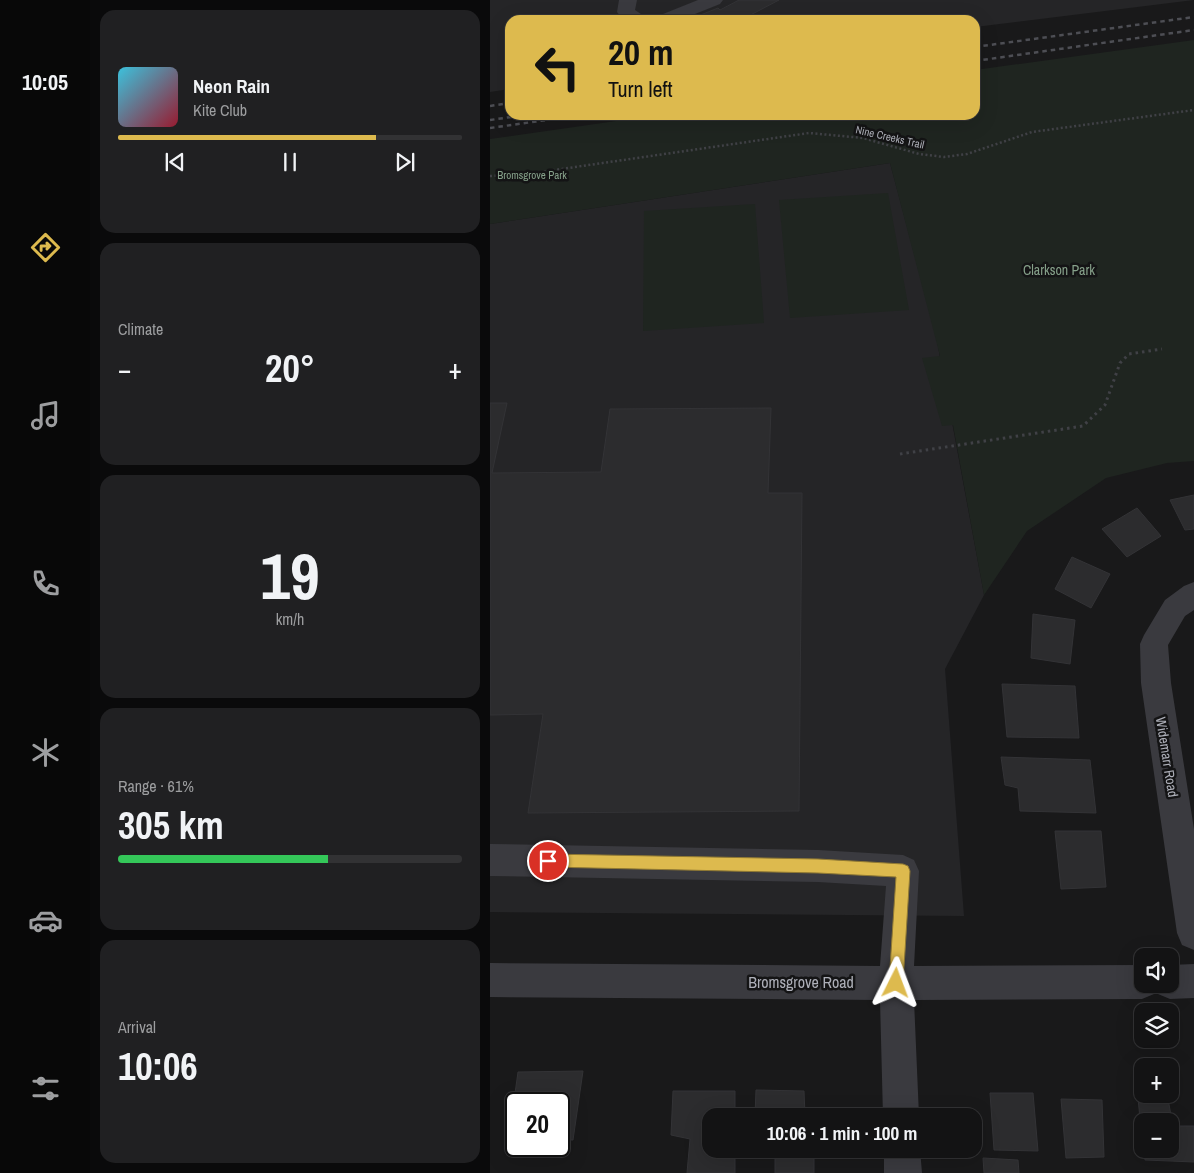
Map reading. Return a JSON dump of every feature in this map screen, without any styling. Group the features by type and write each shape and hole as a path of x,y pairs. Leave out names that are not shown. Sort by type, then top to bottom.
{"street":[{"path":"628,0 626,12 632,15"},
{"path":"676,15 714,0"},
{"name":"Widemarr Road","path":"1194,594 1175,608 1154,644 1156,683 1194,933"},
{"path":"490,860 818,866 903,871 896,983 900,1108"},
{"name":"Bromsgrove Road","path":"490,980 896,983 1134,982"},
{"path":"1179,982 1194,982"},
{"path":"902,1158 903,1173"}],"path":[{"name":"Nine Creeks Trail","path":"490,176 527,174 809,133 838,135 880,142 918,154 944,157 974,152 989,145 1031,132 1194,110"},
{"path":"900,454 1083,426 1105,406 1120,363 1129,354 1162,349"}],"shaded area":[{"path":"490,0 1194,0 980,26 980,15 505,15 505,90 490,92"},
{"path":"890,163 936,336 984,595 945,669 964,916 490,912 490,224"}],"green space":[{"name":"Clarkson Park","path":"1194,40 1194,461 1167,463 1106,478 1027,531 984,595 953,425 942,426 922,358 940,356 890,163 490,224 490,139 623,120 980,120 980,69"},
{"path":"888,193 909,310 790,318 779,200"},
{"path":"755,204 764,323 643,331 644,211"}],"building":[{"path":"739,0 779,0 750,15 700,15 718,8 720,10"},
{"path":"490,403 507,403 492,473 601,472 610,409 771,408 768,493 802,493 799,811 528,813 543,714 490,715"},
{"path":"1194,495 1194,529 1185,530 1170,500"},
{"path":"1137,508 1161,536 1127,557 1102,529"},
{"path":"1072,557 1110,574 1091,608 1055,589"},
{"path":"1033,614 1075,620 1070,664 1031,658"},
{"path":"1002,684 1075,686 1079,738 1007,737"},
{"path":"1001,757 1090,760 1096,813 1020,811 1018,788 1005,785"},
{"path":"1055,831 1101,831 1106,887 1061,889"},
{"path":"583,1071 573,1140 570,1140 570,1092 515,1092 518,1072"},
{"path":"756,1090 804,1091 805,1108 755,1108"},
{"path":"673,1091 735,1091 735,1108 702,1108 702,1158 735,1158 735,1173 687,1173 690,1139 671,1135"},
{"path":"990,1093 1033,1093 1038,1151 994,1150"},
{"path":"1061,1099 1102,1100 1104,1157 1066,1158"},
{"path":"1138,1103 1169,1103 1171,1113 1139,1113"},
{"path":"1179,1126 1194,1126 1194,1162 1145,1160 1145,1158 1179,1158"},
{"path":"775,1158 814,1158 814,1173 775,1173"},
{"path":"983,1158 1018,1160 1019,1173 984,1173"}],"railway":[{"path":"980,46 1194,17"},
{"path":"980,60 1194,30"},
{"path":"490,106 505,104"},
{"path":"490,120 505,118"},
{"path":"490,128 547,120"}],"route":[{"path":"548,861 818,866 903,871 896,983"}],"park label":[{"name":"Bromsgrove Park","path":"532,175"}]}
